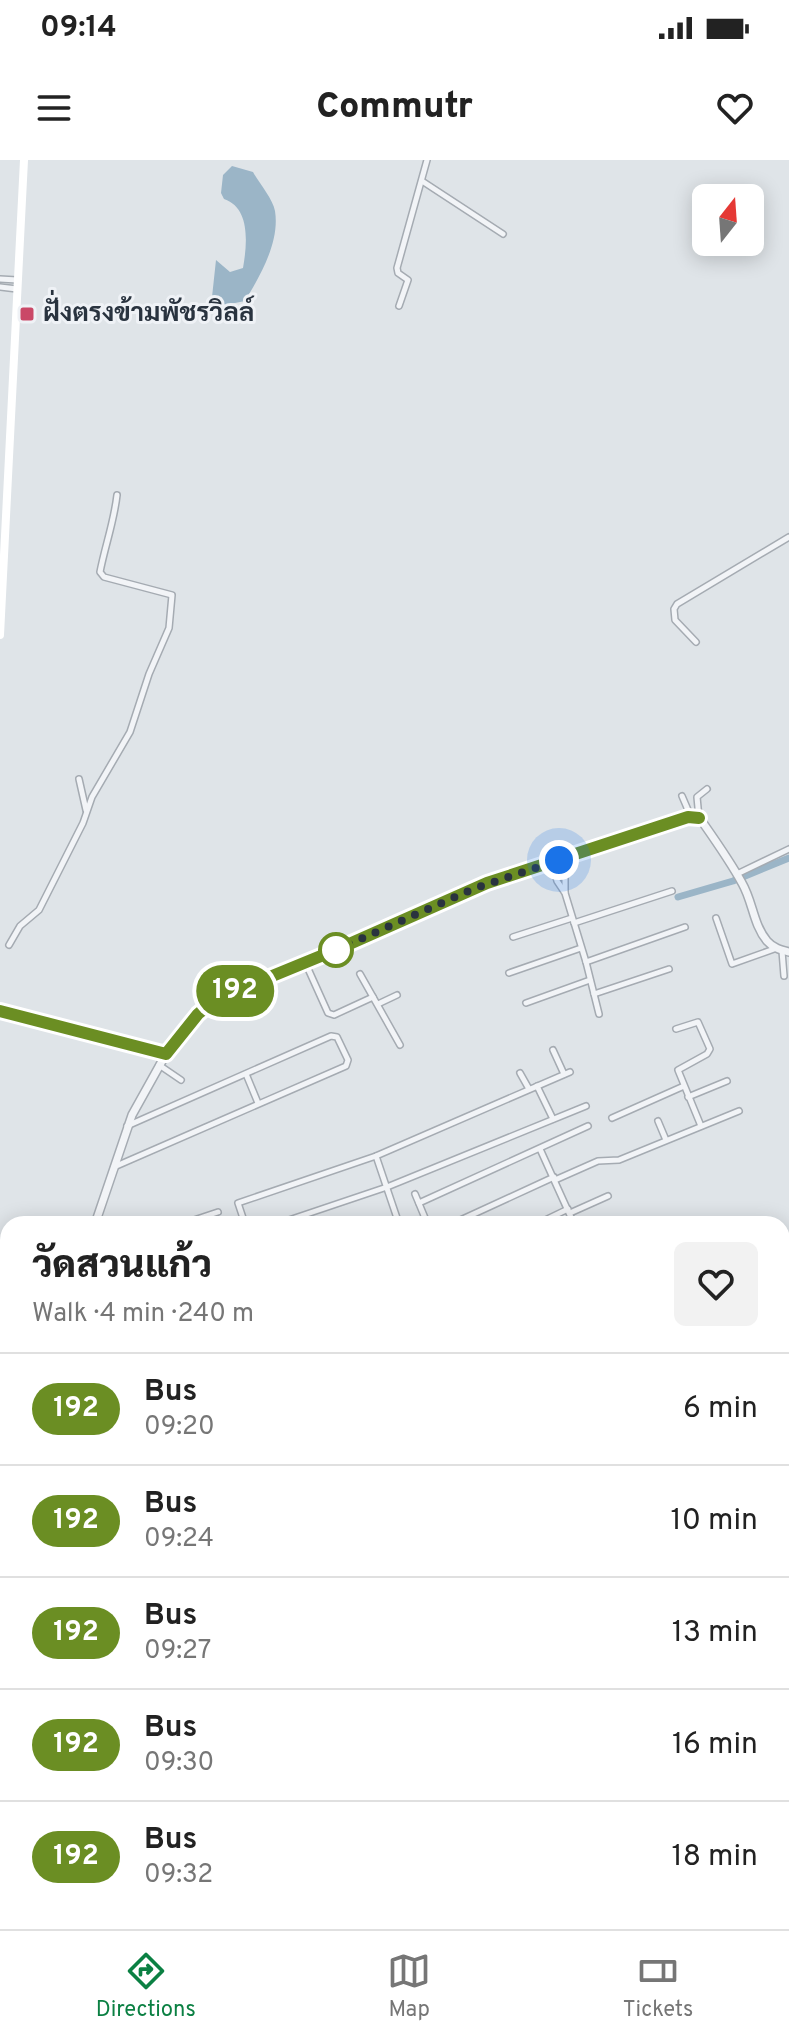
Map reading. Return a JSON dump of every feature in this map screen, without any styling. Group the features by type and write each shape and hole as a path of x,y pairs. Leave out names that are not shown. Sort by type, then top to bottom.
{"main road":[{"path":"0,635 24,160"}],"street":[{"path":"399,306 408,280 398,273 397,268 427,160"},
{"path":"422,181 503,234"},
{"path":"0,279 17,284"},
{"path":"0,287 17,284"},
{"path":"9,945 20,926 39,910 92,797 130,732 149,674 169,628 172,595 104,577 100,572 108,535 114,523 117,495"},
{"path":"696,642 675,620 677,604 789,537"},
{"path":"79,779 87,811"},
{"path":"695,817 697,797 707,789"},
{"path":"682,796 738,877 765,938 783,950"},
{"path":"98,1216 126,1127 166,1054 209,1002 473,889 695,817"},
{"path":"738,877 789,849"},
{"path":"556,861 557,881 565,893 599,1014"},
{"path":"513,937 672,891"},
{"path":"716,918 732,964 783,950"},
{"path":"586,962 685,927"},
{"path":"509,973 581,948"},
{"path":"783,950 784,976"},
{"path":"305,962 330,1015 373,997"},
{"path":"594,994 669,969"},
{"path":"360,974 400,1045"},
{"path":"526,1003 590,980"},
{"path":"378,1004 397,995"},
{"path":"0,1011 166,1054"},
{"path":"676,1029 698,1022 710,1049 707,1054 680,1067 678,1074 701,1126"},
{"path":"113,1167 346,1066 348,1060 339,1039 334,1036 126,1127"},
{"path":"242,1216 238,1203 376,1156 567,1073 553,1050"},
{"path":"159,1065 181,1080"},
{"path":"520,1073 529,1089"},
{"path":"246,1074 258,1103"},
{"path":"688,1097 727,1081"},
{"path":"537,1086 553,1119"},
{"path":"612,1118 684,1086"},
{"path":"301,1216 387,1187 586,1106"},
{"path":"470,1216 554,1178 598,1161 619,1160 739,1111"},
{"path":"658,1121 666,1140"},
{"path":"419,1203 588,1126"},
{"path":"540,1149 571,1216"},
{"path":"376,1156 396,1216"},
{"path":"415,1194 424,1216"},
{"path":"557,1216 608,1196"},
{"path":"206,1216 218,1212"}],"water":[{"path":"232,166 253,172 272,201 276,223 268,258 245,301 225,305 212,297 216,260 230,272 243,268 246,249 245,228 239,210 221,193 223,175"}],"waterway":[{"path":"678,897 733,881 789,858"}],"bus line":[{"name":"192","path":"0,1011 166,1054 209,1002 487,883 688,817 699,818"}],"place":[{"name":"ฝั่งตรงข้ามพัชรวิลล์","path":"27,314"}],"route":[{"path":"336,950 494,880 559,860"}]}
